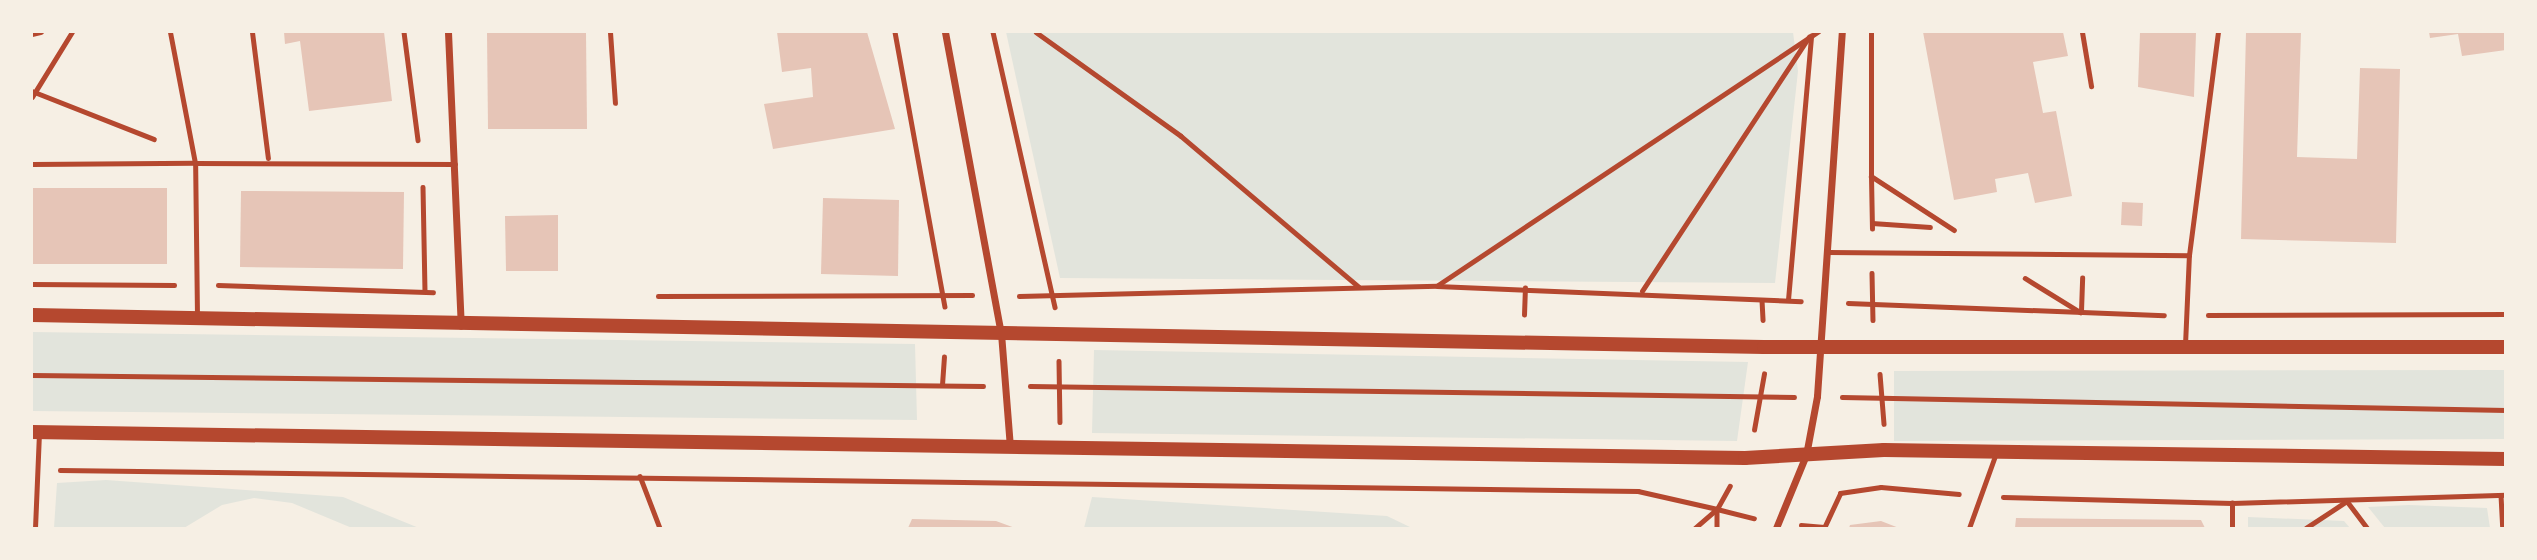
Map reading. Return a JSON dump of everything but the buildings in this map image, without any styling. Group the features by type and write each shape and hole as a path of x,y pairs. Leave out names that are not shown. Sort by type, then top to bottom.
{"main road":[{"path":"32,315 197,316 461,326 1001,333 1056,331 1822,346 2505,347"},
{"path":"35,432 1059,449 1806,455 1996,452 2505,459"}],"street":[{"path":"448,32 457,164 461,326"},
{"path":"945,32 1001,333 1009,386 1010,447"},
{"path":"1776,528 1806,455 1817,396 1826,301 1842,32"}],"lane":[{"path":"170,32 195,163 197,316"},
{"path":"252,32 268,158"},
{"path":"610,32 615,103"},
{"path":"2082,32 2091,86"},
{"path":"2185,345 2189,254 2218,32"},
{"path":"32,164 195,163 268,158 457,164"},
{"path":"1828,252 2189,254"},
{"path":"35,432 35,528"},
{"path":"1978,528 1970,526 1996,452"}],"path":[{"path":"32,34 41,32"},
{"path":"72,32 33,93 150,136 195,163"},
{"path":"654,296 944,296 895,32"},
{"path":"993,32 1054,297"},
{"path":"1036,32 1181,136 1360,288"},
{"path":"1871,32 1871,176"},
{"path":"1437,286 1811,33"},
{"path":"1642,291 1811,33"},
{"path":"1788,300 1811,33"},
{"path":"32,284 197,285 460,296"},
{"path":"1008,296 1437,286 1642,291 1788,300 2186,316 2505,314"},
{"path":"1056,331 1061,385 1059,449"},
{"path":"942,385 945,345"},
{"path":"32,375 1061,385 2505,410"},
{"path":"640,476 660,528"},
{"path":"1824,528 1840,493 1881,487 1982,496 2232,503 2503,495 2503,528"},
{"path":"2306,528 2347,501"},
{"path":"2347,501 2367,528"},
{"path":"2232,503 2232,528"},
{"path":"1695,528 1717,509 1717,528"}],"shaded area":[{"path":"1006,32 1793,32 1798,71 1775,283 1060,278"},
{"path":"32,332 915,344 917,420 32,411"},
{"path":"1094,350 1748,362 1737,441 1092,433"},
{"path":"2505,370 2505,439 1894,441 1894,371"},
{"path":"106,480 343,497 419,528 352,528 292,503 254,498 222,505 184,528 54,528 57,483"},
{"path":"1092,497 1387,516 1412,528 1084,528"},
{"path":"2409,505 2487,508 2490,528 2385,528 2368,507"},
{"path":"2248,517 2344,521 2350,528 2248,528"}]}
